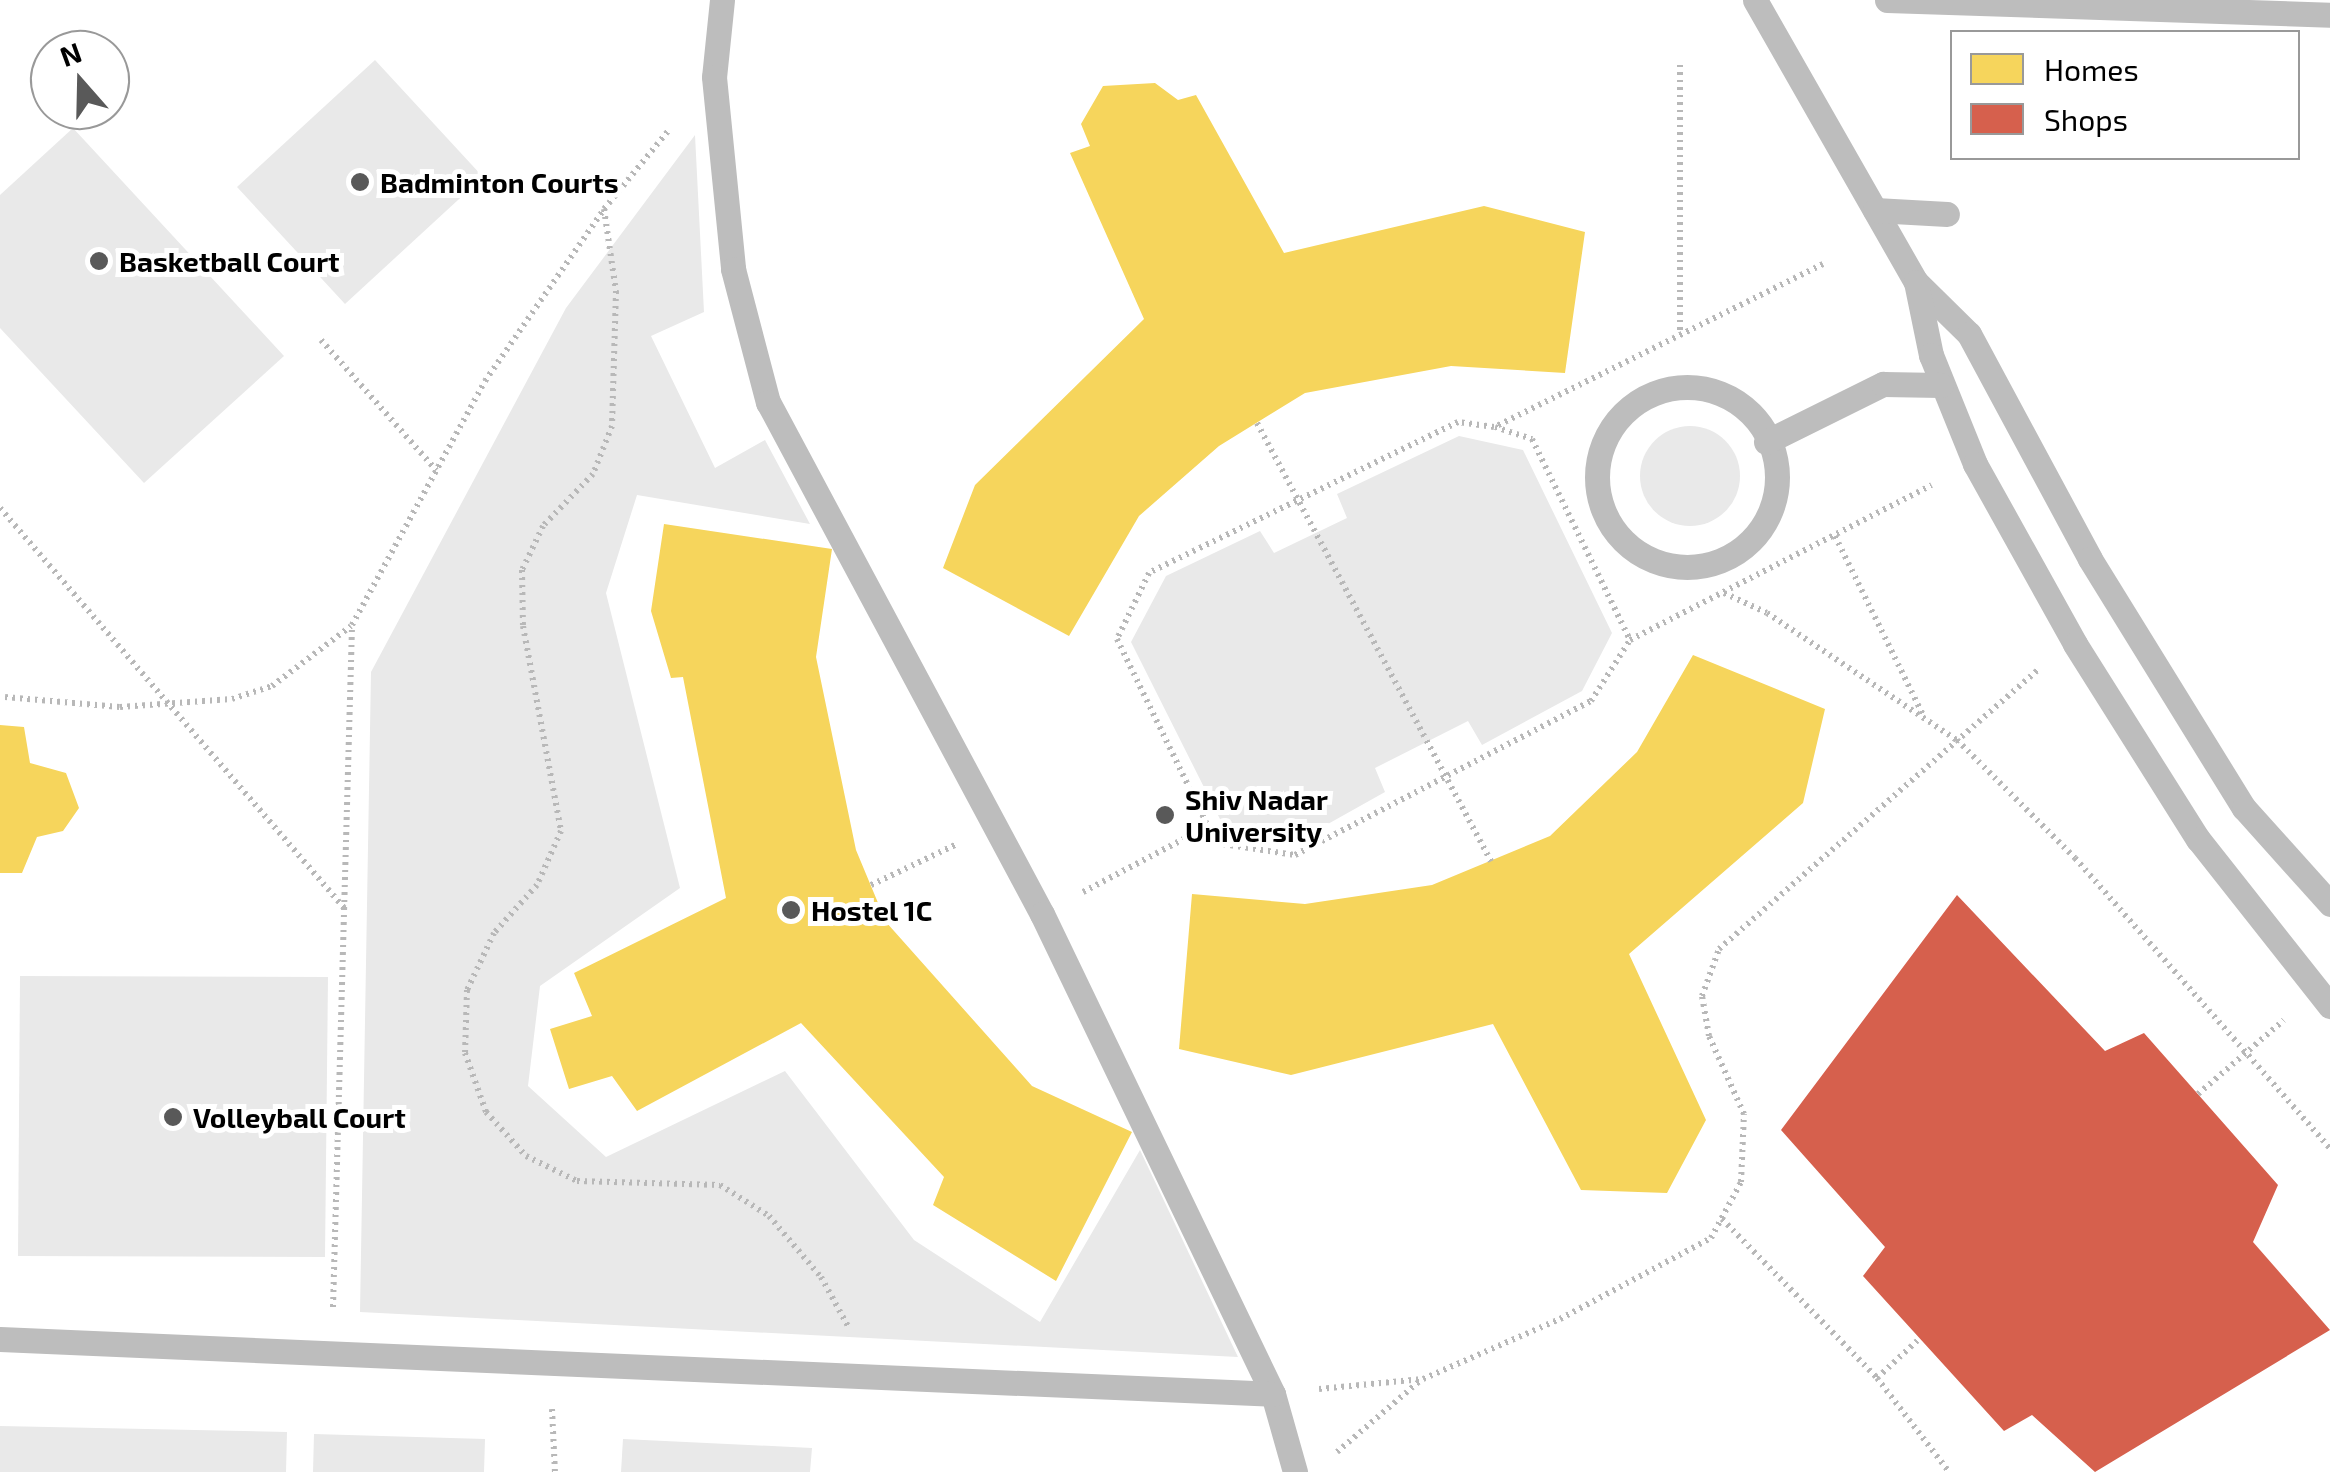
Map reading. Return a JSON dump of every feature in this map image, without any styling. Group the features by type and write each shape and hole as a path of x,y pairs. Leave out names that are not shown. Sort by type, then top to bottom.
{"lane":[{"path":"722,0 714,77 732,269 768,402 1042,914 1273,1394 1294,1472"},
{"path":"1755,0 1916,282 1969,334 2090,559 2244,808 2330,904"},
{"path":"1887,0 2330,16"},
{"path":"1875,210 1947,214"},
{"path":"1916,282 1941,386 1974,464 2075,644 2198,839 2330,1006"},
{"path":"1766,442 1883,384 1941,386"},
{"path":"1678,387 1708,389 1758,420 1766,442 1778,475 1774,505 1738,552 1711,564 1652,561 1608,522 1598,464 1607,435 1649,395 1678,387"},
{"path":"0,1339 874,1372 1273,1394"}],"path":[{"path":"1680,65 1680,334"},
{"path":"5,697 170,706 232,699 272,686 352,625 485,381 604,208 714,77"},
{"path":"604,208 616,291 612,426 593,474 542,526 522,570 523,626 561,831 537,885 494,933 467,990 465,1053 486,1112 526,1156 577,1180 720,1185 768,1216 821,1276 874,1372"},
{"path":"1494,427 1823,264"},
{"path":"321,340 436,470"},
{"path":"1257,422 1490,861"},
{"path":"1630,640 1532,439 1494,427 1458,422 1149,572 1117,640 1216,843 1295,855 1591,701 1630,640 1934,484"},
{"path":"0,508 346,911"},
{"path":"1834,536 1925,718"},
{"path":"1723,593 1767,613 1956,740 2075,858 2330,1148"},
{"path":"332,1354 352,625"},
{"path":"1326,1464 1368,1420 1423,1378 1560,1320 1711,1238 1741,1182 1744,1114 1709,1036 1702,996 1719,948 2038,670"},
{"path":"871,886 996,826"},
{"path":"1042,914 1208,826"},
{"path":"2198,1094 2286,1018"},
{"path":"1722,1219 1877,1378 1949,1472"},
{"path":"1877,1378 1920,1338"},
{"path":"550,1362 555,1472"},
{"path":"1273,1394 1423,1378"}],"shaded area":[{"name":"Badminton Courts","path":"375,60 483,177 345,304 237,187"},
{"name":"Basketball Court","path":"75,130 284,356 144,483 0,328 0,195"},
{"path":"695,135 704,312 651,336 715,468 765,440 810,524 637,495 606,593 680,888 540,986 528,1086 606,1157 785,1071 914,1240 1040,1322 1140,1150 1238,1357 360,1312 371,672 566,308"},
{"path":"1690,426 1718,434 1732,448 1740,476 1732,504 1718,518 1690,526 1662,518 1648,504 1640,476 1648,448 1662,434"},
{"path":"1459,436 1523,450 1612,633 1582,691 1482,745 1468,721 1375,768 1385,792 1294,843 1226,831 1131,642 1166,576 1260,531 1274,553 1347,518 1337,494"},
{"name":"Volleyball Court","path":"20,976 328,977 325,1257 18,1256"},
{"path":"0,1426 287,1432 286,1472 0,1472"},
{"path":"314,1434 485,1439 484,1472 313,1472"},
{"path":"623,1439 812,1448 810,1472 621,1472"}],"building: Homes":[{"path":"1155,83 1178,100 1196,95 1284,253 1484,206 1585,232 1565,373 1451,366 1305,393 1219,446 1139,516 1069,636 943,568 975,485 1144,319 1070,153 1090,146 1081,124 1103,86"},
{"name":"Hostel 1C","path":"664,524 832,549 816,657 856,850 886,922 1032,1086 1132,1132 1056,1281 933,1205 944,1177 801,1023 637,1111 612,1076 569,1089 550,1029 592,1016 574,973 726,898 683,677 671,678 651,611"},
{"path":"1693,655 1825,709 1803,803 1629,954 1706,1120 1667,1193 1581,1190 1493,1024 1291,1075 1179,1049 1192,894 1305,904 1432,885 1550,836 1637,752"},
{"path":"0,725 24,727 30,763 66,773 79,808 63,831 37,837 22,873 0,873"}],"building: Shops":[{"path":"1957,895 2105,1051 2144,1033 2278,1185 2253,1242 2330,1330 2095,1472 2032,1415 2004,1431 1863,1276 1885,1247 1781,1130"}],"place":[{"name":"Badminton Courts","path":"360,182"},
{"name":"Basketball Court","path":"99,261"},
{"name":"Shiv Nadar University","path":"1165,815"},
{"name":"Hostel 1C","path":"791,910"},
{"name":"Volleyball Court","path":"173,1117"}]}
